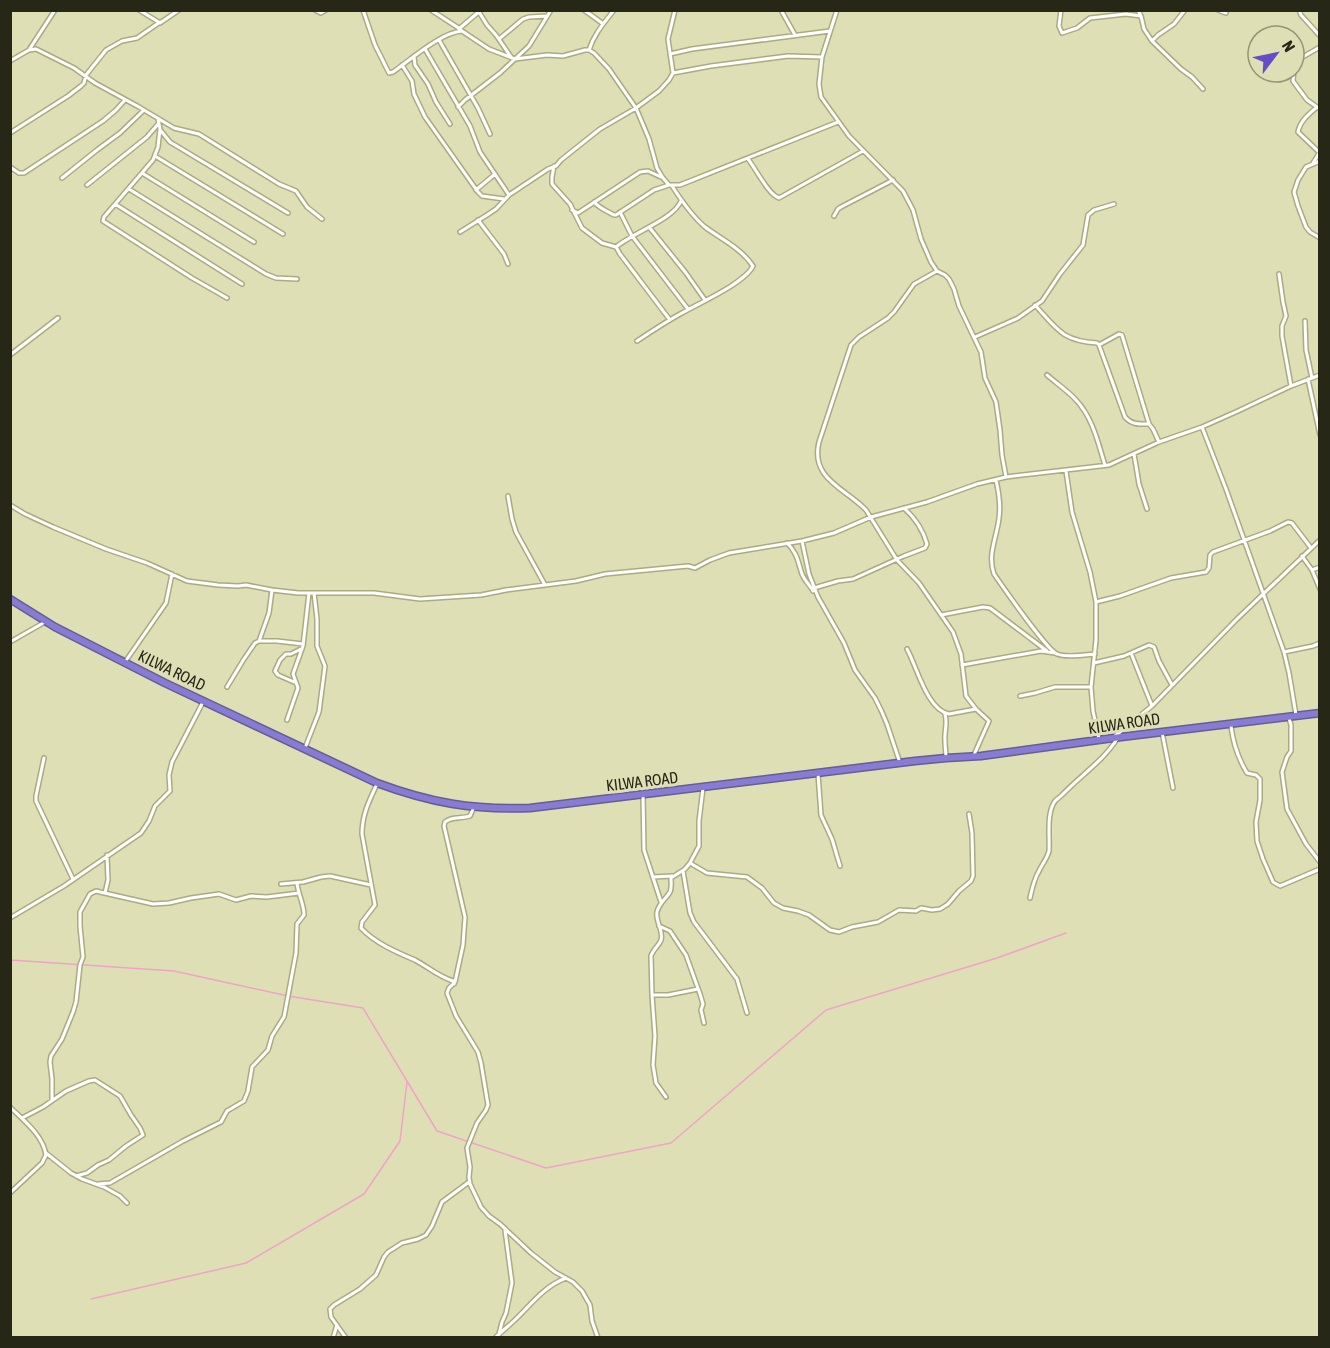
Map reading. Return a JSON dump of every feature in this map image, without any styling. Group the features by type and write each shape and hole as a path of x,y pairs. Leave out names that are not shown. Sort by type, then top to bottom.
{"highway":[{"name":"KILWA ROAD","path":"11,599 45,622 165,683 377,783 435,801 474,807 530,808 900,763 973,757 1320,712"}],"street":[{"path":"10,61 29,50 55,10"},
{"path":"10,133 83,84 86,75 108,48 122,41 137,38 179,10"},
{"path":"315,10 321,13 326,10"},
{"path":"363,10 375,45 388,72 392,73 424,49 455,31 461,30 480,11 487,26 513,58"},
{"path":"458,108 529,46 551,10"},
{"path":"584,10 603,23"},
{"path":"589,51 594,37 614,10"},
{"path":"673,73 668,39 675,10"},
{"path":"781,10 796,36"},
{"path":"837,10 822,57 819,84 821,97 849,136 908,198 926,251 937,271 949,279 954,289 959,306 981,352 985,378 996,402 1006,477"},
{"path":"1061,10 1059,26 1062,33 1077,28 1090,18 1126,14 1141,16"},
{"path":"1138,10 1144,29 1152,41 1203,89"},
{"path":"1152,41 1158,34 1174,24 1185,10"},
{"path":"1218,10 1226,13"},
{"path":"1299,10 1300,15 1320,36"},
{"path":"142,11 160,22"},
{"path":"434,11 489,49 513,58 563,56 585,50 594,53 609,69 636,108 649,139 657,168 663,178 703,225 741,253 753,266 749,273 739,280 638,341"},
{"path":"499,39 523,19 548,16"},
{"path":"670,54 692,49 830,32"},
{"path":"439,40 478,108 490,134"},
{"path":"1306,55 1320,47"},
{"path":"424,49 474,134 480,153 509,195"},
{"path":"29,50 39,51 74,68 159,121 174,128 199,134 279,184 296,191 307,207 322,219"},
{"path":"415,56 415,65 450,124"},
{"path":"460,232 496,209 509,195 554,166 600,129 636,108 659,91 673,73 788,56 822,57"},
{"path":"402,65 412,81 414,94 425,117 476,190 482,196 504,199"},
{"path":"1295,84 1309,102 1318,108 1303,120 1298,132 1319,152 1312,164"},
{"path":"10,167 19,173 24,173 103,121 125,100"},
{"path":"62,178 120,133 144,110"},
{"path":"159,121 160,129 155,156 115,204 104,222 227,298"},
{"path":"87,185 147,137 159,121"},
{"path":"594,202 599,208 614,215 654,190 680,185 838,122"},
{"path":"160,129 170,141 288,213"},
{"path":"748,159 769,190 779,198 863,151"},
{"path":"155,156 283,234"},
{"path":"1320,161 1306,167 1294,192 1306,226 1310,232 1320,238"},
{"path":"554,166 552,184 568,202 584,231 602,243 616,247 670,320"},
{"path":"572,210 579,213 640,172 648,171 663,178"},
{"path":"142,173 254,242"},
{"path":"476,190 495,174"},
{"path":"834,216 841,207 893,180"},
{"path":"129,189 266,274 278,279 297,279"},
{"path":"616,247 677,209 681,201"},
{"path":"115,204 242,284"},
{"path":"975,337 1018,318 1042,301 1083,245 1088,215 1094,210 1114,204"},
{"path":"620,212 632,236 688,309"},
{"path":"478,220 504,254 508,264"},
{"path":"649,227 705,300"},
{"path":"937,271 914,284 888,318 851,345 819,442 817,457 820,468 839,490 860,504 871,517 897,560 919,583 957,639 966,696 988,719 989,723 973,757"},
{"path":"1279,274 1286,316 1282,326 1282,342 1291,386"},
{"path":"1035,305 1064,336 1099,345 1125,417 1134,424 1149,424"},
{"path":"10,355 58,318"},
{"path":"1305,321 1306,350 1320,435"},
{"path":"1099,345 1116,335 1122,335 1149,424 1159,442"},
{"path":"1047,375 1082,406 1092,425 1105,465"},
{"path":"10,505 66,533 147,563 192,583 246,585 309,593 388,593 420,599 481,595 576,581 605,574 688,566 694,568 730,553 801,542 834,533 871,517 938,499 977,484 1006,477 1109,465 1320,375"},
{"path":"1202,427 1284,652 1289,673 1293,716 1291,751 1282,772 1286,803 1290,816 1306,844 1320,862"},
{"path":"1134,454 1139,484 1147,509"},
{"path":"1066,471 1072,512 1090,572 1096,602 1095,654 1090,687 1100,740"},
{"path":"996,480 1000,508 993,544 992,568 1000,582 1055,653"},
{"path":"508,496 516,532 545,585"},
{"path":"814,588 853,579 925,548 927,544 923,533 904,508"},
{"path":"1096,602 1171,578 1206,572 1209,568 1210,555 1213,552 1290,522 1311,548"},
{"path":"1030,898 1032,886 1048,853 1051,815 1055,801 1092,767 1112,746 1116,737 1152,706 1320,540"},
{"path":"801,542 814,588 823,609"},
{"path":"787,543 795,553 802,575 844,644 855,670 875,698 887,724 900,763"},
{"path":"1302,556 1312,570 1320,589"},
{"path":"1312,570 1320,567"},
{"path":"125,662 166,603 172,574"},
{"path":"259,641 269,613 272,590"},
{"path":"287,720 298,688 293,674 303,646 309,593"},
{"path":"305,749 319,712 325,666 317,646 314,593"},
{"path":"941,615 984,607 990,608 1047,651"},
{"path":"10,642 45,622"},
{"path":"227,687 253,645 259,641 287,642 303,646"},
{"path":"1284,652 1320,643"},
{"path":"1094,663 1115,659 1149,645 1154,647 1172,685"},
{"path":"295,682 278,675 275,671 286,654 293,653 303,646"},
{"path":"907,649 928,696 945,714 946,758"},
{"path":"962,665 1047,651 1062,655 1095,654"},
{"path":"1131,653 1152,706"},
{"path":"1020,696 1055,687 1090,687"},
{"path":"10,918 139,835 149,821 155,806 169,792 172,762 204,700"},
{"path":"945,714 976,709"},
{"path":"1230,724 1238,757 1247,773 1256,775 1260,779 1260,800 1256,822 1257,841 1273,882 1280,886 1320,869"},
{"path":"1162,732 1173,788"},
{"path":"44,758 36,801 73,879"},
{"path":"818,774 821,815 832,839 840,866"},
{"path":"377,783 363,816 362,825 375,905 362,922 361,928 391,950 416,961 436,974 453,981 454,984"},
{"path":"653,877 672,876 683,871 690,863 699,846 703,786"},
{"path":"643,794 644,850 661,902"},
{"path":"474,807 468,816 449,819 444,824 465,917 463,945 454,984 447,993 456,1016 478,1052 488,1105 477,1123 467,1148 470,1167 469,1182 483,1209 531,1253 577,1286 589,1302 598,1338"},
{"path":"690,863 707,873 747,877 762,888 774,903 783,908 809,915 830,930 839,932 878,922 898,910 921,908 936,910 948,904 971,881 973,876 969,814"},
{"path":"105,893 108,880 107,855"},
{"path":"683,871 690,913 694,922 737,979 747,1013"},
{"path":"281,884 330,876 371,885"},
{"path":"666,1097 656,1083 654,1071 655,1035 651,956 652,951 661,940 657,914 661,902 670,891 672,876"},
{"path":"98,1184 110,1182 221,1122 227,1111 244,1101 252,1067 268,1050 272,1036 284,1017 296,953 297,924 304,915 297,883"},
{"path":"52,1100 51,1056 62,1039 76,1002 83,957 80,912 91,893 96,891 153,904 217,894 236,900 251,896 267,897 299,893"},
{"path":"659,926 669,930 686,954 702,1001 701,1010 704,1023"},
{"path":"652,996 698,989"},
{"path":"22,1118 89,1080 98,1081 120,1095 143,1135 109,1160 87,1173 76,1176"},
{"path":"10,1107 39,1138 46,1153 76,1176 98,1184 120,1196 127,1203"},
{"path":"10,1193 45,1161 46,1153"},
{"path":"346,1338 331,1317 330,1309 360,1290 376,1275 386,1254 402,1243 426,1235 442,1202 469,1182"},
{"path":"499,1334 512,1283 505,1229"},
{"path":"495,1338 540,1294 566,1278"},
{"path":"333,1338 337,1325"}],"waterway":[{"path":"10,960 174,971 288,996 363,1008 437,1131 546,1168 671,1143 826,1010 997,958 1066,933"},
{"path":"91,1299 246,1263 364,1194 400,1141 407,1082"}]}
